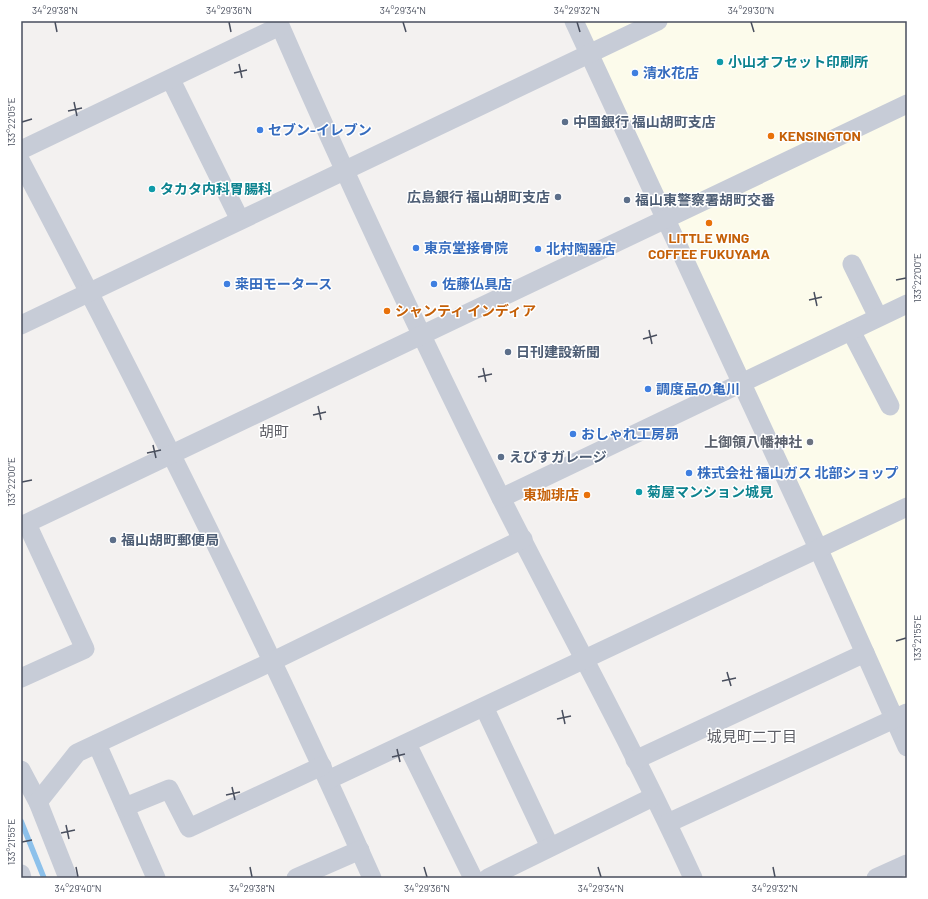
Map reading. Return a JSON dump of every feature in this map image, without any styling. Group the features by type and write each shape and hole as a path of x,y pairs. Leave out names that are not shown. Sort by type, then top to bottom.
{"street":[{"path":"574,21 665,221 818,548 865,653 901,716 907,747"},
{"path":"21,325 658,21"},
{"path":"372,878 273,661 171,454 22,162 171,80 279,24 344,171 422,335 502,498 586,658 653,797 668,823 693,878"},
{"path":"171,80 240,220"},
{"path":"21,678 85,649 24,525 665,221 907,104"},
{"path":"852,264 878,317"},
{"path":"502,498 907,304"},
{"path":"851,331 890,406"},
{"path":"125,807 169,789 189,828 325,773 407,744 907,507"},
{"path":"38,802 77,753 273,661 523,539"},
{"path":"635,760 865,653"},
{"path":"484,707 550,847"},
{"path":"668,823 901,716"},
{"path":"97,744 156,878"},
{"path":"407,744 473,878"},
{"path":"21,770 38,802 68,878"},
{"path":"488,878 653,797"},
{"path":"296,878 360,850"},
{"path":"876,878 907,864"},
{"path":"21,874 22,878"}],"shaded area":[{"path":"574,21 907,21 907,743"}],"waterway":[{"path":"21,821 44,878"}],"place":[{"name":"小山オフセット印刷所","path":"720,62"},
{"name":"清水花店","path":"635,73"},
{"name":"中国銀行 福山胡町支店","path":"565,122"},
{"name":"セブン-イレブン","path":"260,130"},
{"name":"KENSINGTON","path":"771,136"},
{"name":"タカタ内科胃腸科","path":"152,189"},
{"name":"広島銀行 福山胡町支店","path":"558,197"},
{"name":"福山東警察署胡町交番","path":"627,200"},
{"name":"LITTLE WING COFFEE FUKUYAMA","path":"709,223"},
{"name":"東京堂接骨院","path":"416,248"},
{"name":"北村陶器店","path":"538,249"},
{"name":"桒田モータース","path":"227,284"},
{"name":"佐藤仏具店","path":"434,284"},
{"name":"シャンティ インディア","path":"387,311"},
{"name":"日刊建設新聞","path":"508,352"},
{"name":"調度品の亀川","path":"648,389"},
{"name":"おしゃれ工房昴","path":"573,434"},
{"name":"上御領八幡神社","path":"810,442"},
{"name":"えびすガレージ","path":"501,457"},
{"name":"株式会社 福山ガス 北部ショップ","path":"689,473"},
{"name":"菊屋マンション城見","path":"639,492"},
{"name":"東珈琲店","path":"587,495"},
{"name":"福山胡町郵便局","path":"113,540"}],"district":[{"name":"胡町","path":"274,432"},
{"name":"城見町二丁目","path":"752,737"}]}
